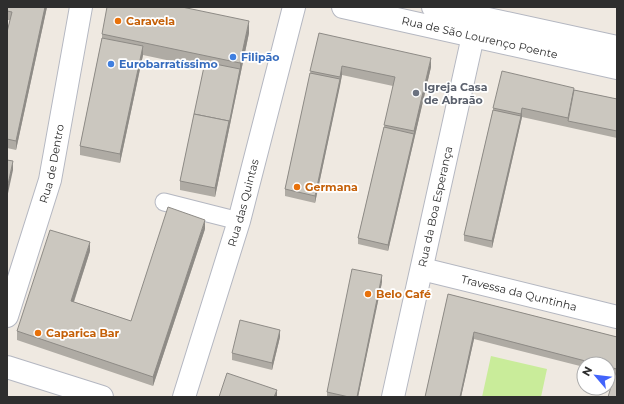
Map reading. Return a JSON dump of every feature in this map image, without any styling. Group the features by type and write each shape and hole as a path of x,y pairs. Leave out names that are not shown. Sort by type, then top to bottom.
{"street":[{"name":"Rua de Dentro","path":"7,316 50,180 81,7"},
{"name":"Rua das Quintas","path":"184,397 239,221 294,7"},
{"name":"Rua de São Lourenço Poente","path":"343,7 617,47"},
{"name":"Rua de São Lourenço Poente","path":"433,7 476,27 617,68"},
{"name":"Rua da Boa Esperança","path":"393,397 476,27"},
{"path":"164,202 239,221"},
{"name":"Travessa da Quntinha","path":"422,269 617,317"},
{"path":"7,366 102,397"}],"green space":[{"path":"491,356 547,369 541,397 482,397"}],"building":[{"path":"7,7 45,7 16,141 7,139 7,32 12,12 7,11"},
{"path":"107,7 182,7 249,21 240,63 102,34"},
{"path":"319,33 431,58 414,131 384,125 395,77 342,66 340,77 310,71"},
{"path":"102,38 143,46 120,154 80,146"},
{"path":"205,62 240,69 229,124 229,121 194,114"},
{"path":"502,71 574,88 568,118 522,108 521,114 493,108"},
{"path":"310,73 340,79 315,196 285,189"},
{"path":"574,90 617,99 617,131 568,121"},
{"path":"493,110 521,116 492,241 464,235"},
{"path":"194,114 229,121 215,188 180,181"},
{"path":"384,127 414,134 388,245 358,238"},
{"path":"7,160 13,161 7,189"},
{"path":"168,207 205,220 153,377 17,331 50,230 90,242 71,301 131,321"},
{"path":"352,269 382,275 357,397 349,397 327,392"},
{"path":"448,294 617,337 617,369 616,356 576,356 576,359 474,332 460,397 425,397"},
{"path":"240,320 280,330 272,363 232,353"},
{"path":"617,371 617,397 608,397 616,396"},
{"path":"227,373 277,390 274,397 219,397"}],"place":[{"name":"Caravela","path":"118,21"},
{"name":"Filipão","path":"233,57"},
{"name":"Eurobarratíssimo","path":"111,64"},
{"name":"Igreja Casa de Abraão","path":"416,93"},
{"name":"Germana","path":"297,187"},
{"name":"Belo Café","path":"368,294"},
{"name":"Caparica Bar","path":"38,333"}]}
